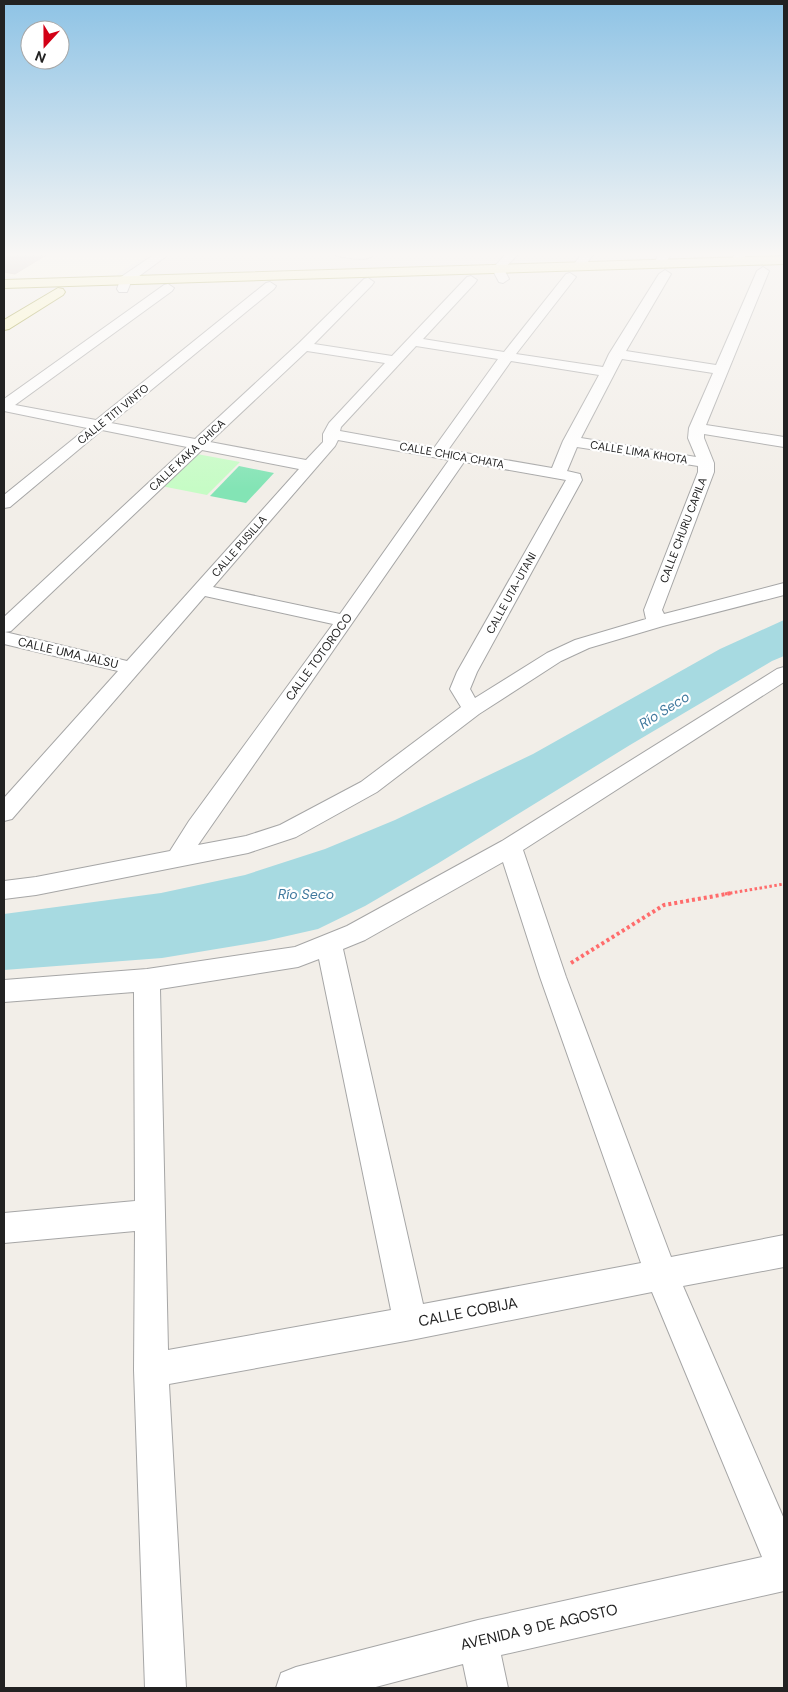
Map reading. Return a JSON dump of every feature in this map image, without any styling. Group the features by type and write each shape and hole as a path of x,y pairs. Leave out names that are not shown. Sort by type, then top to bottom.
{"street":[{"path":"4,407 109,331"},
{"name":"CALLE TITI VINTO","path":"4,503 215,331"},
{"name":"CALLE KAKA CHICA","path":"4,627 319,331"},
{"name":"CALLE PUSILLA","path":"4,813 330,443 334,426 424,331"},
{"path":"438,452 528,331"},
{"name":"CALLE UTA-UTANI","path":"472,709 460,689 467,672 574,480 566,476 571,441 628,331"},
{"path":"737,331 697,428 784,442"},
{"path":"414,342 606,372"},
{"path":"304,346 396,361"},
{"path":"616,354 720,370"},
{"path":"4,407 310,466"},
{"name":"CALLE CHURU CAPILA","path":"656,622 653,610 705,476 706,463 696,438 697,428"},
{"name":"CALLE CHICA CHATA","path":"331,434 566,476"},
{"name":"CALLE LIMA KHOTA","path":"571,441 706,463"},
{"name":"CALLE TOTOROCO","path":"178,858 197,827 346,621 460,456"},
{"path":"4,890 36,886 248,844 288,831 369,786 472,709 554,657 582,644 784,588"},
{"path":"201,590 346,621"},
{"name":"CALLE UMA JALSU","path":"4,638 132,668"},
{"path":"4,991 147,980 298,957 356,933 510,847 784,673"},
{"path":"510,847 553,977 661,1274 784,1563"},
{"path":"329,944 411,1324"},
{"path":"147,980 151,1215 151,1370 165,1688"},
{"path":"4,1228 151,1215"},
{"name":"CALLE COBIJA","path":"151,1370 411,1324 784,1251"},
{"name":"AVENIDA 9 DE AGOSTO","path":"296,1688 478,1640 784,1572"},
{"path":"478,1640 488,1688"}],"path":[{"path":"553,977 559,970 664,905 784,884"}],"green space":[{"path":"186,452 240,462 207,495 151,484"},
{"path":"239,466 274,473 246,503 210,496"}],"water":[{"name":"Río Seco","path":"784,620 784,656 772,661 630,745 437,864 365,906 318,929 265,941 162,958 4,970 4,914 161,893 245,875 325,849 395,820 533,754 720,649"}]}
